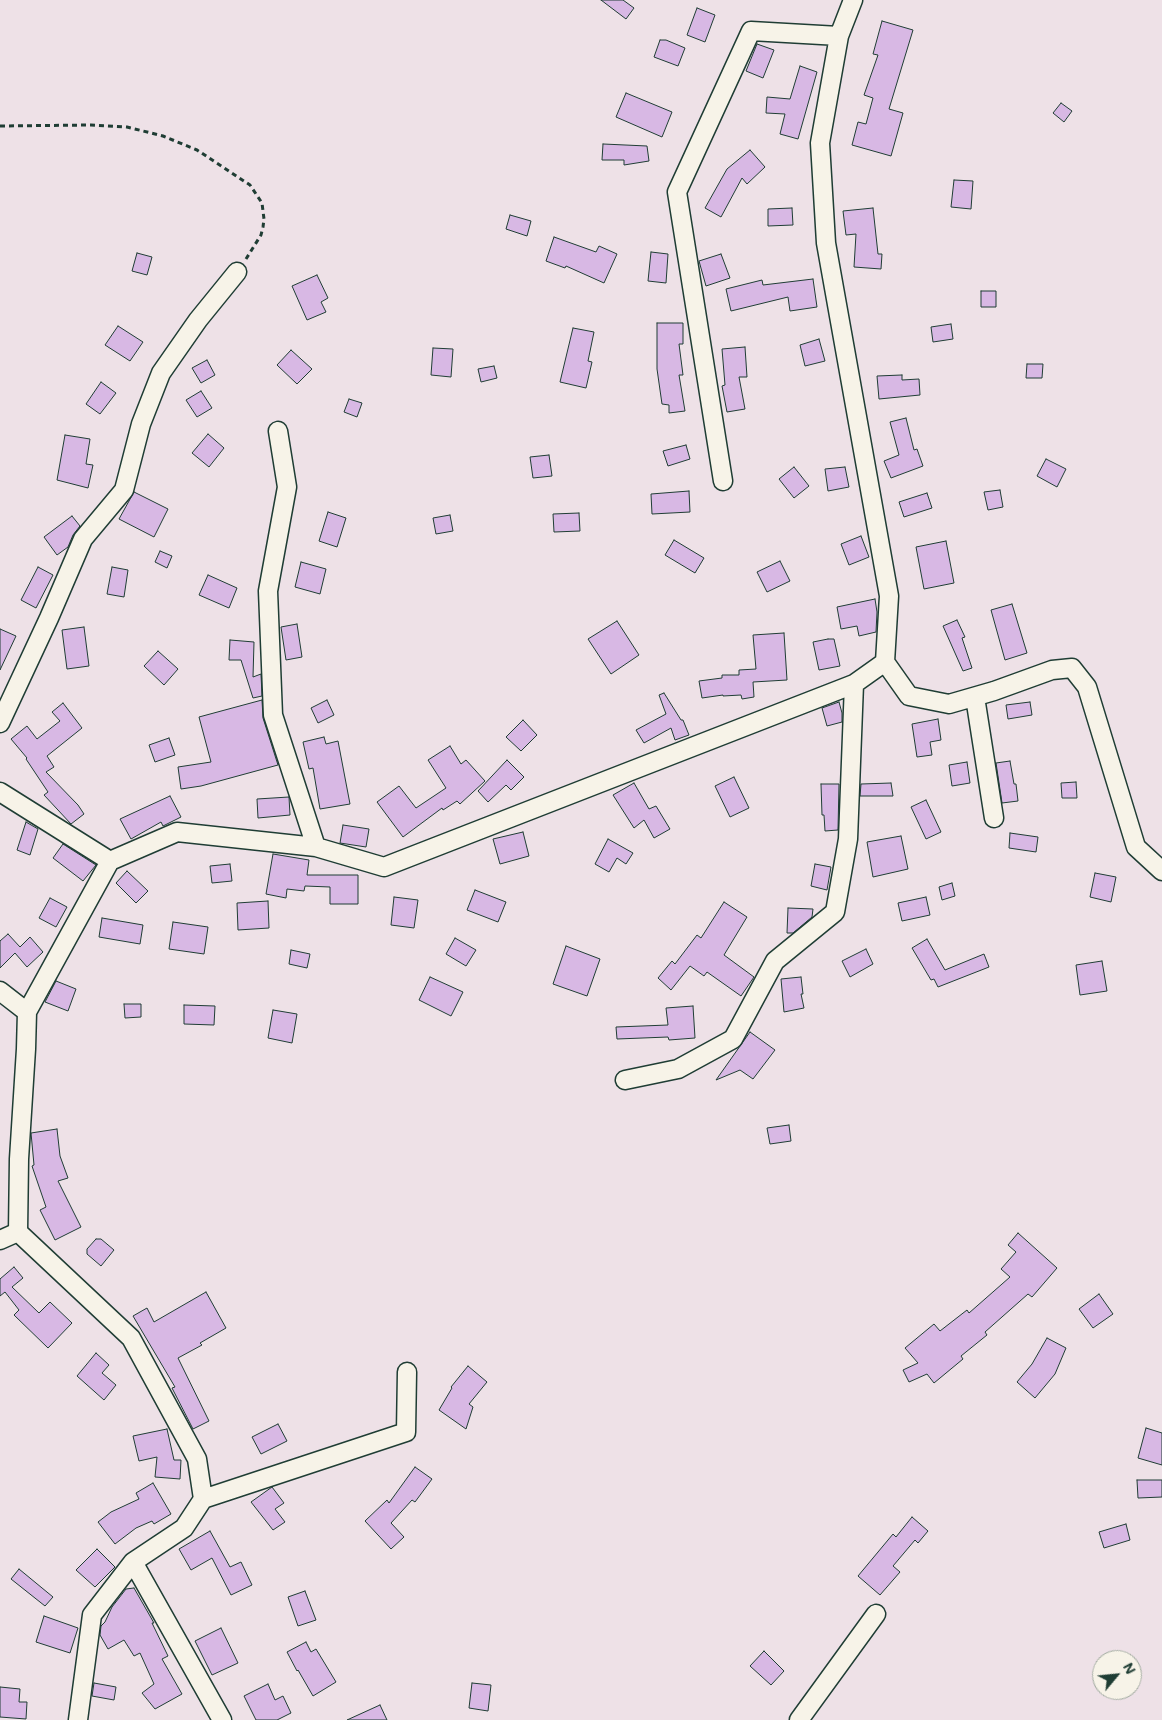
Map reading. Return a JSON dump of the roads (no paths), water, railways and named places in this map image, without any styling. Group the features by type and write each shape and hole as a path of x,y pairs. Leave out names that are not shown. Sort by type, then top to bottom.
{"street":[{"path":"853,0 839,36 820,143 826,243 889,596 885,662 909,696 949,704 994,691 1052,670 1072,668 1087,687 1136,847 1162,871"},
{"path":"723,481 677,192 751,31 839,36"},
{"path":"0,723 83,539 124,490 142,424 161,373 198,320 237,272"},
{"path":"278,431 287,488 268,591 273,715 316,847"},
{"path":"203,1499 197,1459 131,1338 18,1232 19,1159 26,1050 26,1012 110,861 178,832 316,847 384,867 854,684 885,662"},
{"path":"625,1080 678,1069 733,1039 775,962 835,912 848,839 854,684"},
{"path":"975,697 994,818"},
{"path":"0,792 110,861"},
{"path":"0,991 26,1012"},
{"path":"0,1240 18,1232"},
{"path":"78,1720 92,1615 133,1562 184,1528 203,1499 406,1432 407,1372"},
{"path":"133,1562 222,1720"},
{"path":"799,1720 876,1614"}]}
